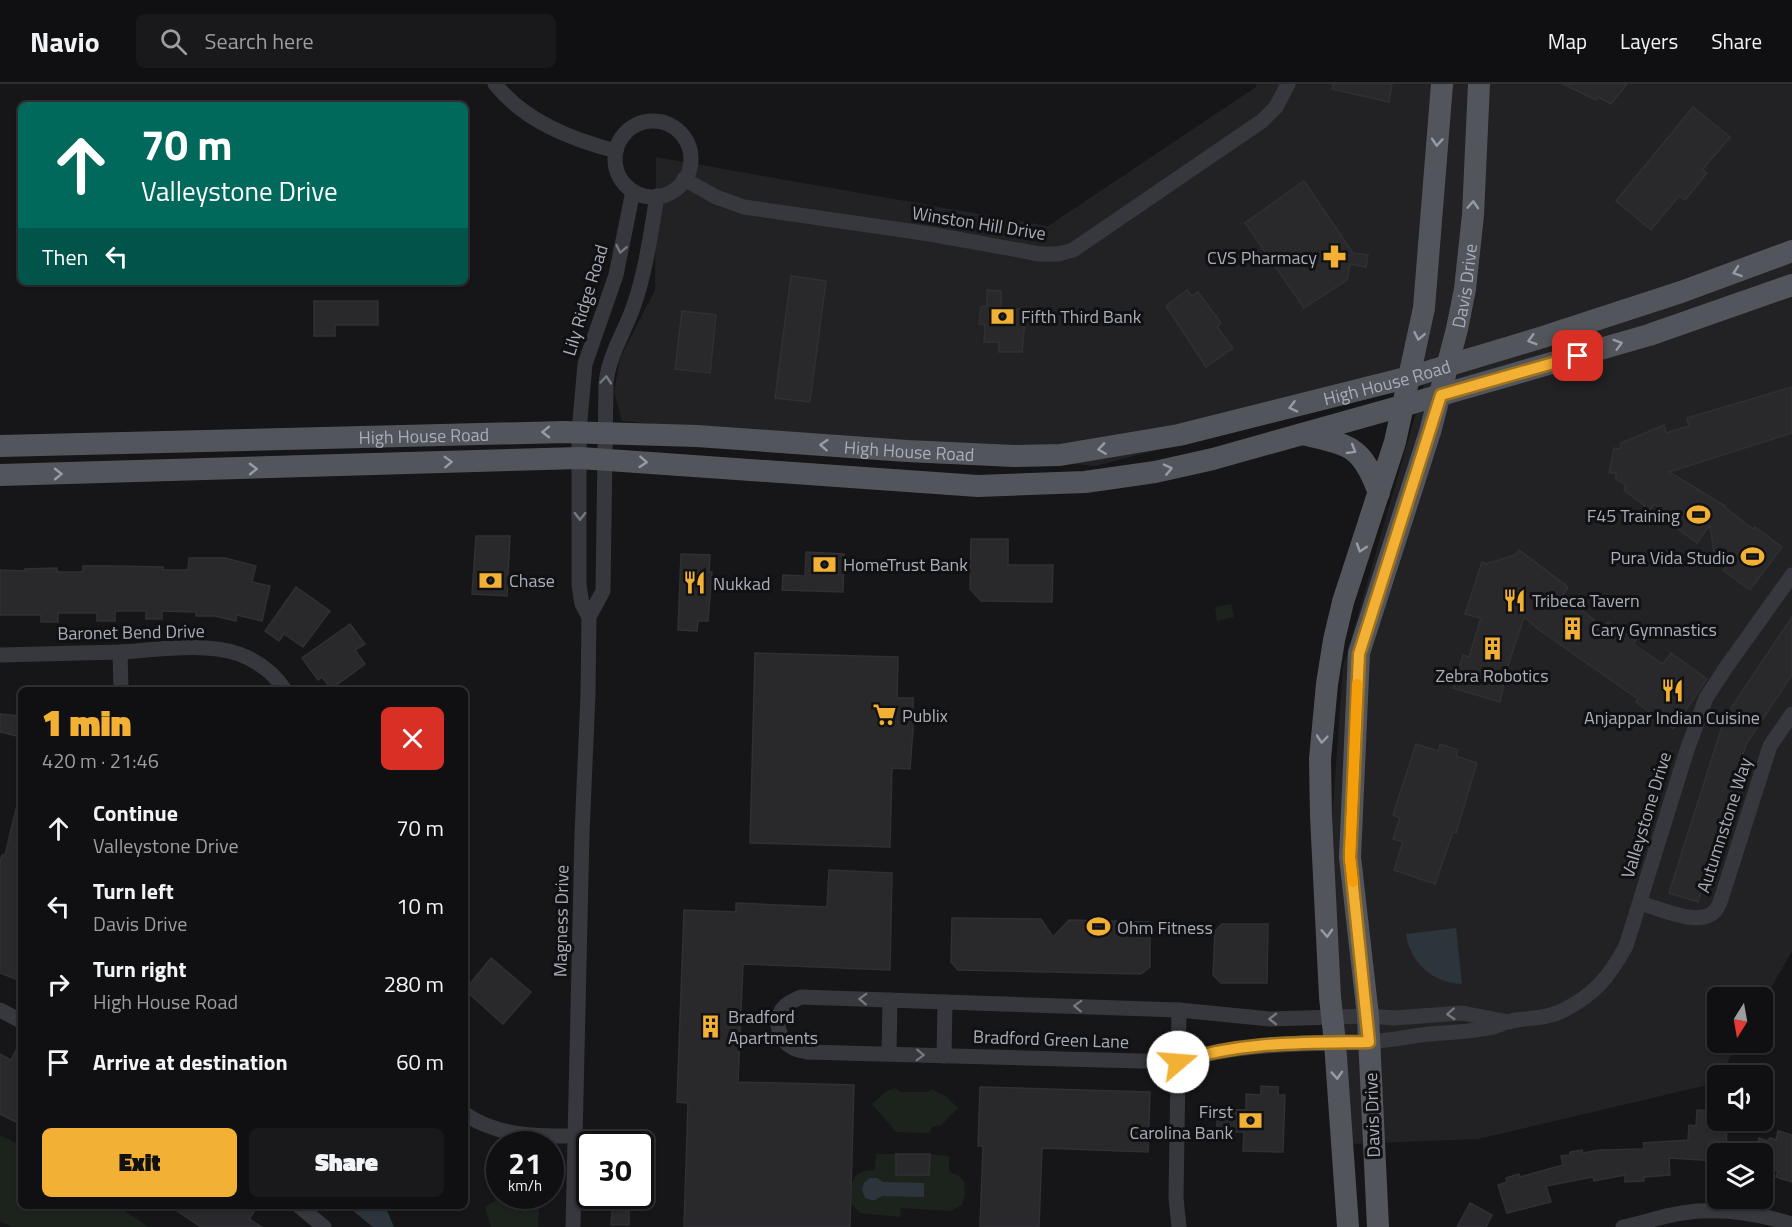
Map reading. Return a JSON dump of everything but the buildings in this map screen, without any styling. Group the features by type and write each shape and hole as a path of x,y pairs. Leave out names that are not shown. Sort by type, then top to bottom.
{"main road":[{"name":"Davis Drive","path":"1348,1227 1335,1043 1331,1017 1321,816 1321,748 1334,640 1343,602 1395,442 1424,308 1442,84"},
{"name":"Davis Drive","path":"1378,1227 1368,1016 1350,857 1359,654 1441,395 1465,289 1473,215 1479,84"},
{"name":"High House Road","path":"0,446 579,432 697,436 919,452 1014,456 1060,455 1179,435 1410,377 1543,337 1792,251"},
{"name":"High House Road","path":"0,475 580,458 978,486 1085,482 1155,472 1403,406 1648,335 1792,285"},
{"path":"1302,434 1345,445 1362,456 1379,493"}],"street":[{"path":"495,84 504,95 535,120 583,142 615,151"},
{"name":"Winston Hill Drive","path":"684,179 716,197 744,207 930,234 1040,254 1058,254 1073,249 1262,121 1276,108 1288,84"},
{"path":"652,121 670,126 684,139 689,149 689,170 684,179 676,189 657,196 645,196 633,191 623,182 617,172 615,151 619,141 632,127 652,121"},
{"name":"Lily Ridge Road","path":"580,458 579,432 585,364 612,288 633,191"},
{"path":"604,460 607,370 638,295 657,196"},
{"name":"Magness Drive","path":"576,1131 588,617 582,604 579,585 580,458"},
{"name":"Magness Drive","path":"588,617 603,591 604,460"},
{"name":"Valleystone Drive","path":"1335,1043 1369,1042 1491,1028 1509,1022 1547,1017 1564,1010 1597,988 1612,972 1626,946 1686,753 1706,698 1792,575"},
{"name":"Baronet Bend Drive","path":"0,655 183,648 221,650 257,662 270,672 282,687"},
{"path":"120,652 121,687"},
{"name":"Autumnstone Way","path":"1640,903 1693,919 1708,916 1716,910 1770,746 1792,714"},
{"name":"Bradford Green Lane","path":"1331,1017 1246,1018 1179,1010 801,998 789,1002 782,1009 777,1024 784,1041 793,1048 807,1052 1178,1062 1205,1053 1238,1048 1335,1043"},
{"path":"889,1054 890,1000"},
{"path":"944,1056 945,1002"},
{"path":"0,1010 18,1019"},
{"path":"1179,1010 1176,1198 1179,1227"},
{"name":"Valleystone Drive","path":"1331,1017 1394,1018 1462,1013 1509,1022"},
{"path":"468,1116 490,1128 519,1135 576,1136"},
{"name":"Magness Drive","path":"573,1227 576,1136"},
{"path":"302,1209 324,1227"},
{"path":"1623,1227 1682,1213 1717,1211 1742,1213 1792,1224"}],"shaded area":[{"path":"1256,84 1792,84 1792,951 1772,987 1707,987 1707,1053 1733,1053 1726,1065 1707,1065 1707,1085 1478,1139 1351,1144 1330,848 1343,667 1424,385 1335,404 1095,466 622,421 614,392 620,358 655,290 656,157 1048,226 1256,87"},
{"path":"1231,604 1234,617 1217,621 1215,607"},
{"path":"1456,928 1462,984 1442,980 1425,970 1412,954 1406,934"},
{"path":"896,1088 900,1092 928,1092 931,1089 947,1097 958,1108 941,1125 932,1127 929,1133 896,1132 872,1104 887,1091"},
{"path":"0,1135 18,1144 18,1209 122,1209 149,1227 12,1227 0,1221"},
{"path":"876,1154 896,1154 897,1175 929,1175 929,1154 949,1156 949,1172 958,1175 964,1181 965,1195 962,1205 950,1211 901,1208 900,1217 860,1213 851,1203 852,1184 857,1175 875,1170"},
{"path":"870,1178 877,1178 883,1182 924,1183 924,1197 882,1196 875,1200 865,1198 862,1190 864,1183"},
{"path":"485,1207 486,1209 539,1209 538,1227 491,1227"},
{"path":"351,1209 386,1209 394,1227 373,1227"}],"slow traffic":[{"path":"1353,882 1350,857 1357,684"}],"place":[{"name":"CVS Pharmacy","path":"1335,257"},
{"name":"Fifth Third Bank","path":"1003,316"},
{"name":"F45 Training","path":"1698,515"},
{"name":"Pura Vida Studio","path":"1753,557"},
{"name":"HomeTrust Bank","path":"825,564"},
{"name":"Chase","path":"491,580"},
{"name":"Nukkad","path":"695,583"},
{"name":"Tribeca Tavern","path":"1514,600"},
{"name":"Cary Gymnastics","path":"1573,629"},
{"name":"Zebra Robotics","path":"1492,649"},
{"name":"Anjappar Indian Cuisine","path":"1672,691"},
{"name":"Publix","path":"884,715"},
{"name":"Ohm Fitness","path":"1099,927"},
{"name":"Bradford Apartments","path":"710,1026"},
{"name":"First Carolina Bank","path":"1251,1121"}],"route":[{"path":"1178,1062 1205,1053 1238,1048 1369,1042 1350,857 1359,654 1441,395 1578,356"}]}
